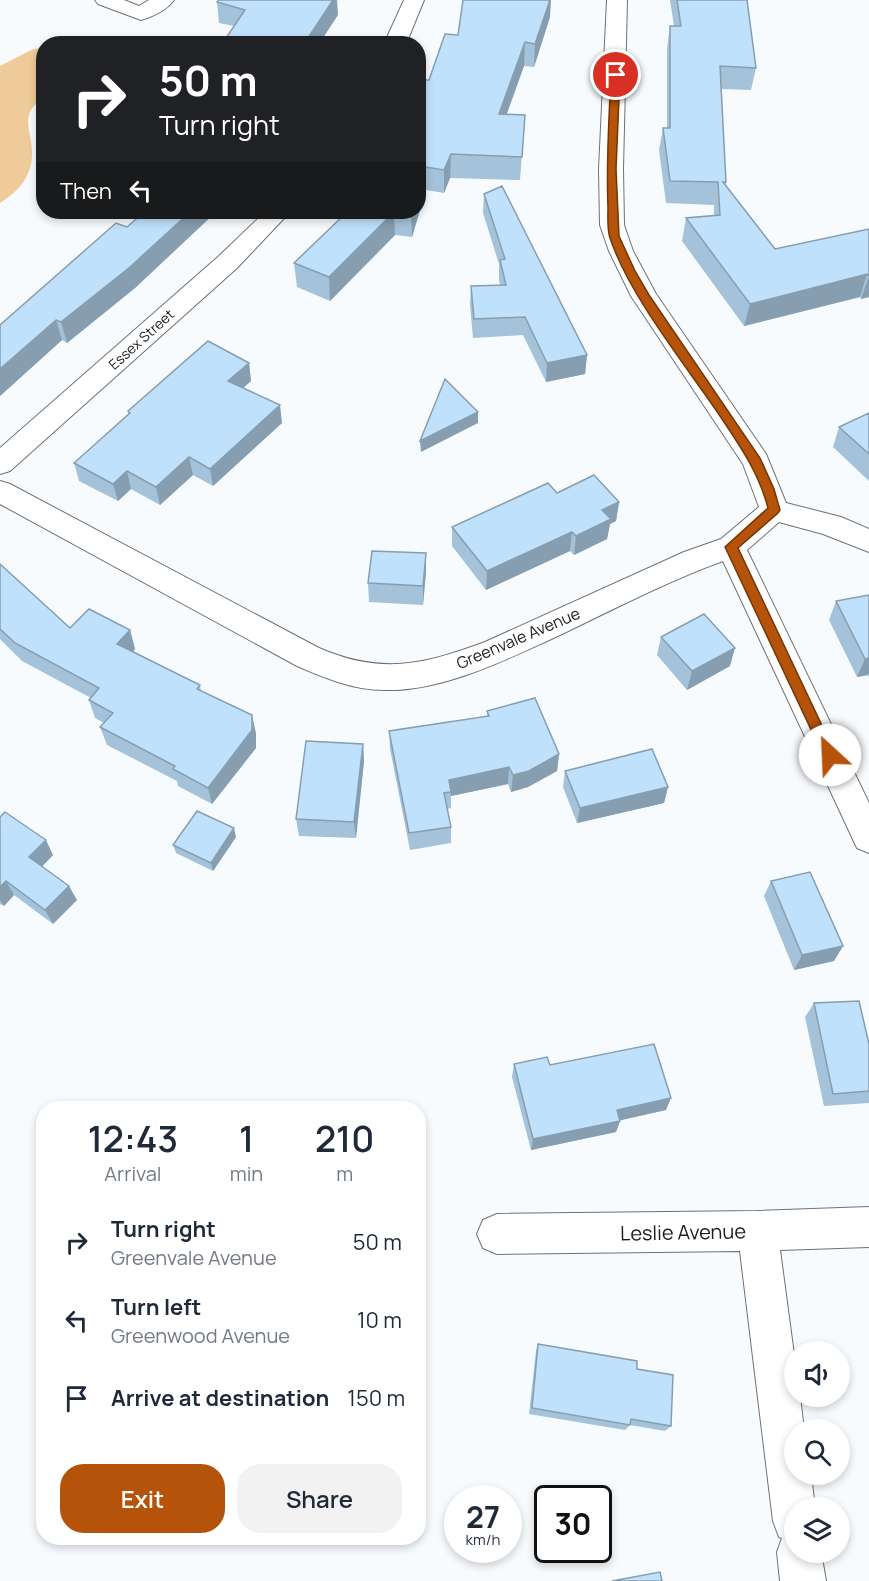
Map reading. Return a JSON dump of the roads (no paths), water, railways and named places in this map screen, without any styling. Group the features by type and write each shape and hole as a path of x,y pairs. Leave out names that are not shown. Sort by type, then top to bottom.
{"street":[{"path":"105,0 141,14 164,0"},
{"path":"398,36 414,0"},
{"path":"617,0 611,169 614,236 629,271 756,461 774,510 831,525 869,541"},
{"name":"Essex Street","path":"0,464 228,262 271,219"},
{"name":"Greenvale Avenue","path":"0,491 308,657 338,670 361,676 397,676 458,665 496,651 694,560 731,547 774,510"},
{"path":"731,547 869,838"},
{"name":"Leslie Avenue","path":"497,1234 757,1231 869,1227"},
{"path":"757,1231 792,1497"},
{"path":"801,1563 803,1581"}]}
